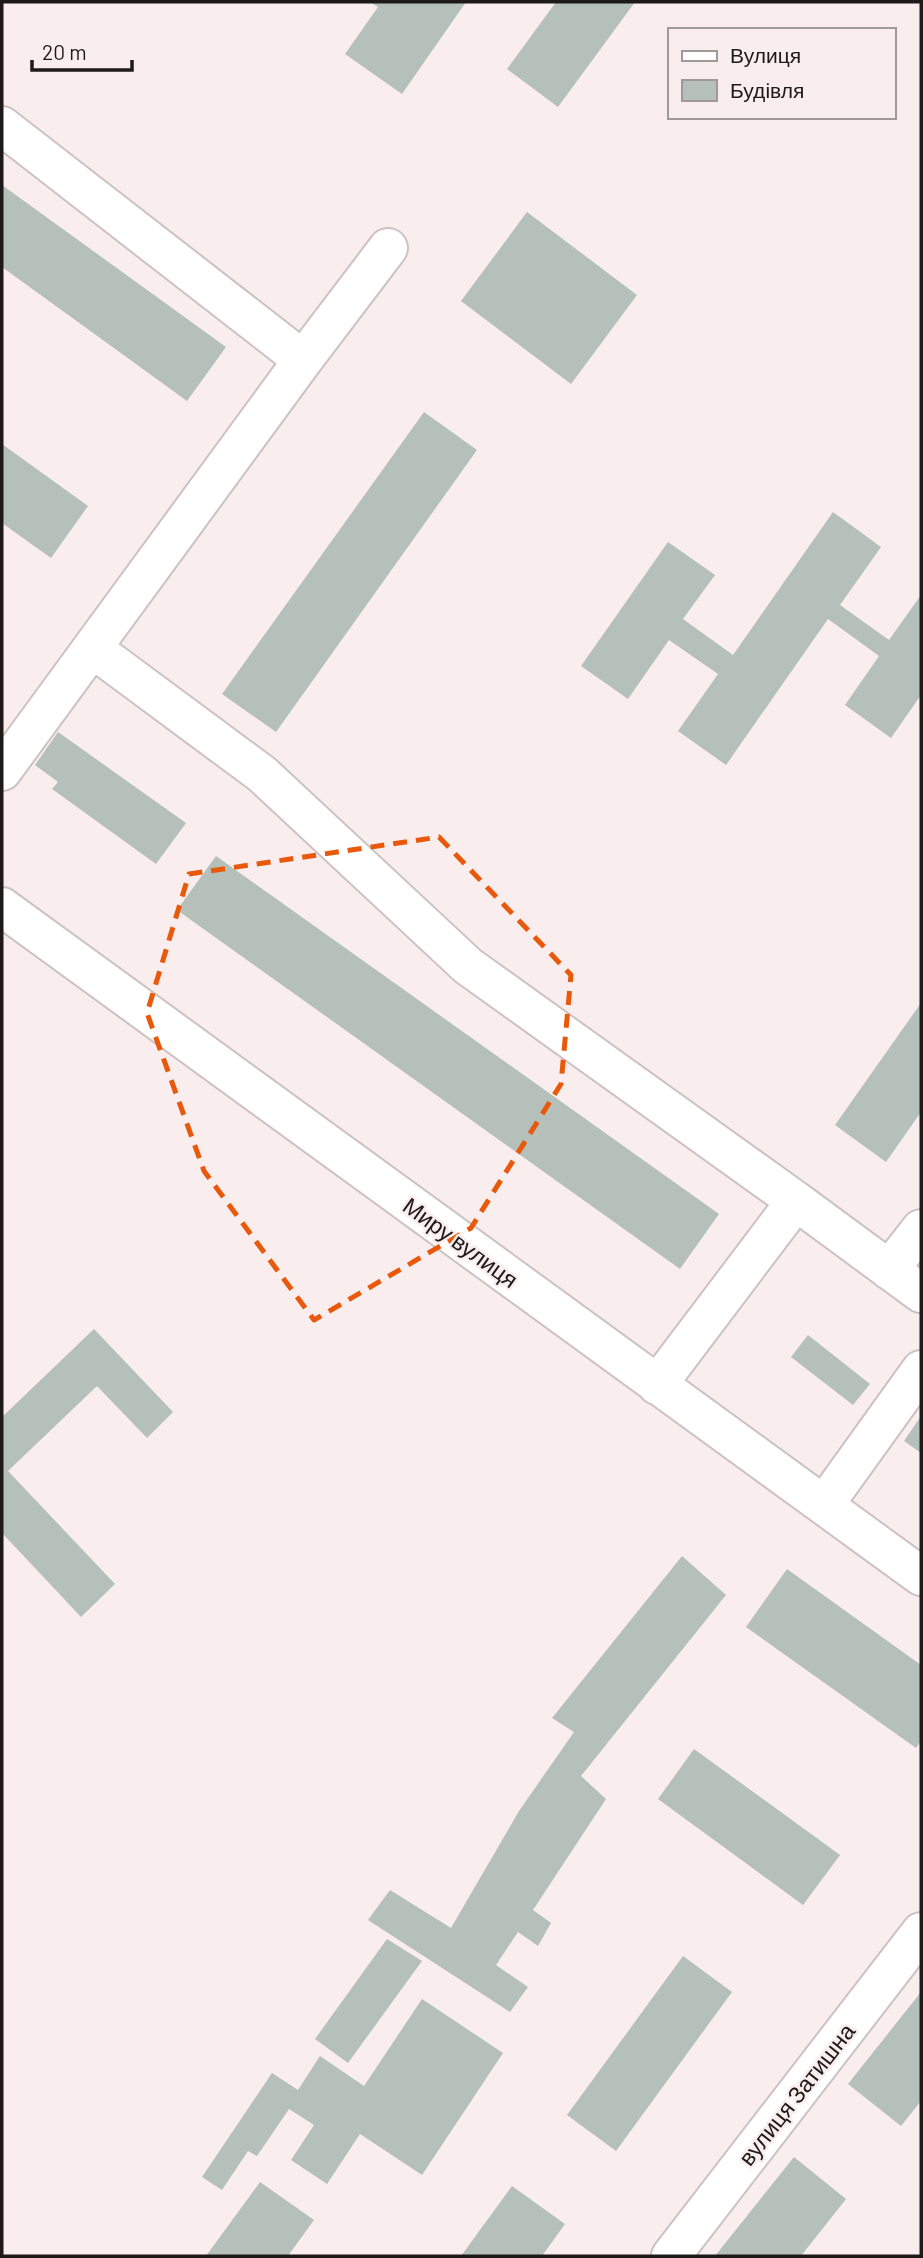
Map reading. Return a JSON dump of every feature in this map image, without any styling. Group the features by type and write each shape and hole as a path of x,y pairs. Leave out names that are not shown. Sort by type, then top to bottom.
{"street":[{"path":"2,126 303,360"},
{"path":"2,771 388,248"},
{"path":"92,648 262,774 468,966 921,1293"},
{"name":"Миру вулиця","path":"2,907 921,1576"},
{"path":"657,1385 796,1201"},
{"path":"889,1270 921,1229"},
{"path":"824,1505 921,1370"},
{"name":"вулиця Затишна","path":"671,2256 921,1932"}],"highlighted area":[{"path":"439,837 571,975 561,1084 471,1228 314,1320 204,1171 147,1013 189,874"}],"building":[{"path":"370,2 466,2 402,94 345,54 378,7"},
{"path":"556,2 635,2 558,107 507,69"},
{"path":"2,185 226,347 187,401 2,267"},
{"path":"527,212 637,295 571,384 461,301"},
{"path":"424,412 477,450 276,732 222,694"},
{"path":"2,444 88,506 51,558 2,523"},
{"path":"833,512 881,547 840,605 889,640 921,595 921,695 891,738 845,705 879,656 828,619 726,765 678,731 718,674 669,640 628,699 581,666 668,542 715,575 683,619 733,655"},
{"path":"58,732 186,823 156,864 52,789 58,782 35,765"},
{"path":"216,856 719,1214 680,1269 177,910"},
{"path":"921,1003 921,1112 886,1162 835,1125"},
{"path":"94,1329 173,1412 147,1438 97,1386 8,1471 115,1584 81,1617 2,1533 2,1417"},
{"path":"808,1335 870,1384 853,1405 791,1357"},
{"path":"921,1416 921,1453 904,1441"},
{"path":"682,1556 726,1595 581,1776 606,1799 533,1910 551,1923 538,1946 518,1932 496,1965 528,1987 510,2012 368,1920 390,1890 451,1928 519,1811 574,1732 552,1718"},
{"path":"787,1569 921,1665 921,1741 916,1748 746,1627"},
{"path":"694,1749 840,1855 803,1905 658,1799"},
{"path":"387,1939 422,1961 348,2063 315,2039"},
{"path":"683,1956 732,1992 616,2151 567,2115"},
{"path":"921,1992 921,2101 901,2126 848,2084"},
{"path":"422,1999 503,2053 422,2175 360,2134 327,2184 291,2160 314,2125 289,2109 257,2156 248,2151 222,2190 202,2177 272,2073 298,2090 320,2056 364,2086"},
{"path":"794,2157 846,2199 801,2256 715,2256"},
{"path":"260,2182 314,2220 288,2256 206,2256"},
{"path":"512,2186 565,2224 542,2256 461,2256"}]}
